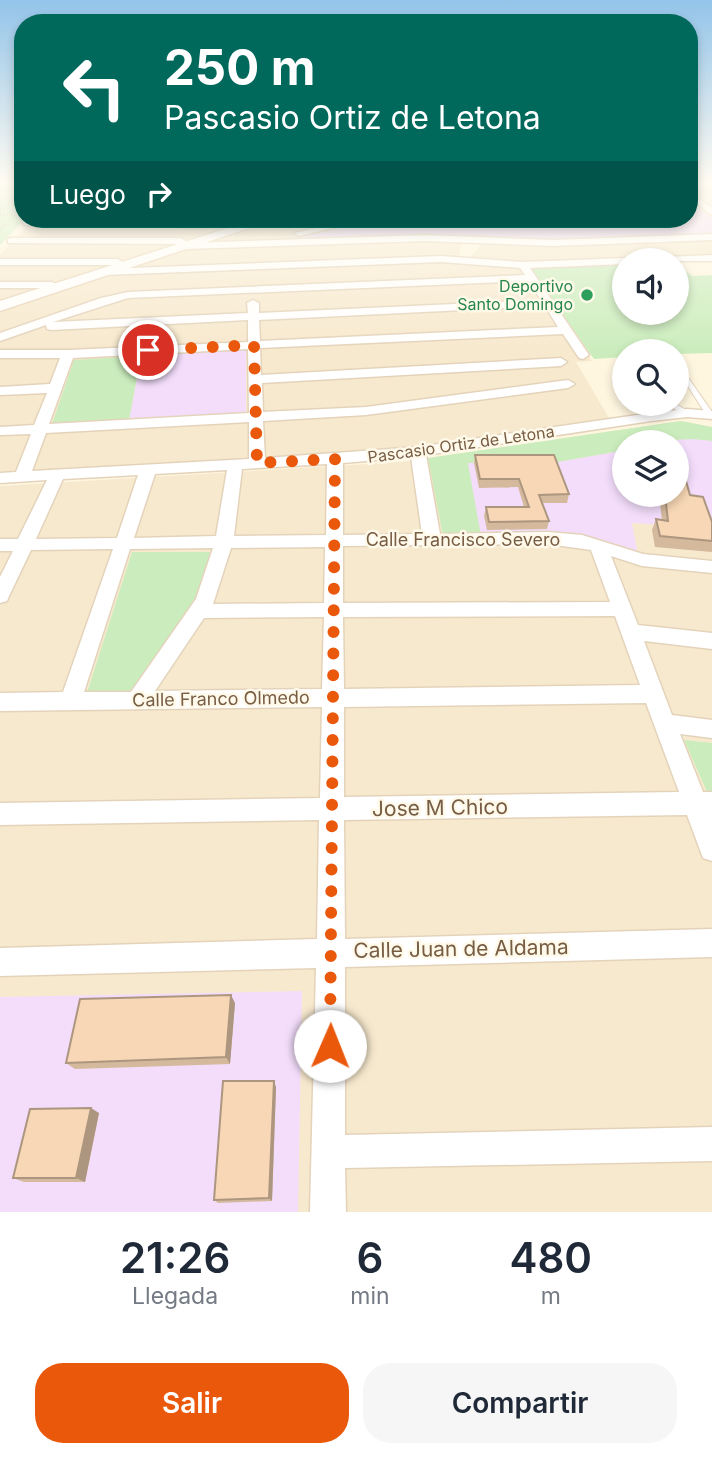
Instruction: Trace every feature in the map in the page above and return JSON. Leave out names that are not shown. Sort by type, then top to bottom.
[{"type":"street","points":[[13,238],[8,244],[272,242],[408,238]]},
{"type":"street","points":[[0,304],[104,272],[200,238]]},
{"type":"street","points":[[272,242],[288,238]]},
{"type":"street","points":[[439,238],[553,243],[697,238]]},
{"type":"street","points":[[460,260],[474,239]]},
{"type":"street","points":[[0,304],[118,262],[184,243]]},
{"type":"street","points":[[689,259],[712,258]]},
{"type":"street","points":[[104,272],[460,260],[523,265],[612,262]]},
{"type":"street","points":[[0,262],[118,262]]},
{"type":"street","points":[[523,265],[583,355]]},
{"type":"street","points":[[254,267],[257,463]]},
{"type":"street","points":[[0,337],[105,300],[128,295],[530,278]]},
{"type":"street","points":[[0,285],[52,285]]},
{"type":"street","points":[[29,327],[546,303]]},
{"type":"street","points":[[0,355],[565,330]]},
{"type":"street","points":[[22,477],[68,354]]},
{"type":"street","points":[[256,379],[561,362]]},
{"type":"street","points":[[0,431],[366,411],[568,384]]},
{"type":"street","points":[[0,391],[55,388]]},
{"type":"street","name":"Pascasio Ortiz de Letona","points":[[689,413],[711,414]]},
{"type":"street","name":"Pascasio Ortiz de Letona","points":[[0,478],[418,452],[666,416]]},
{"type":"street","points":[[418,452],[432,540]]},
{"type":"street","points":[[328,1212],[334,810],[335,459]]},
{"type":"street","points":[[137,700],[212,586],[226,541],[235,465]]},
{"type":"street","points":[[71,700],[148,470]]},
{"type":"street","points":[[0,596],[57,476]]},
{"type":"street","name":"Calle Francisco Severo","points":[[0,545],[570,539],[642,560],[712,567]]},
{"type":"street","points":[[598,545],[652,694],[703,803],[712,849]]},
{"type":"street","points":[[198,611],[621,609]]},
{"type":"street","points":[[630,632],[712,641]]},
{"type":"street","name":"Calle Franco Olmedo","points":[[0,702],[652,694]]},
{"type":"street","points":[[665,723],[712,729]]},
{"type":"street","name":"Jose M Chico","points":[[0,814],[703,803]]},
{"type":"street","name":"Calle Juan de Aldama","points":[[0,962],[712,943]]},
{"type":"street","points":[[328,1152],[712,1144]]},
{"type":"lane","points":[[689,383],[711,414]]},
{"type":"shaded area","points":[[16,238],[193,238],[0,300],[0,255]]},
{"type":"shaded area","points":[[220,238],[712,238],[712,258],[689,259],[689,248],[612,248],[612,261],[518,264],[470,258],[481,244],[462,243],[458,262],[526,269],[592,361],[576,362],[609,418],[389,450],[0,474],[0,308]]},
{"type":"shaded area","points":[[298,238],[395,238],[287,240]]},
{"type":"shaded area","points":[[434,238],[693,238],[546,242]]},
{"type":"shaded area","points":[[246,350],[246,414],[129,420],[141,356]]},
{"type":"shaded area","points":[[681,421],[712,427],[712,1212],[0,1212],[0,486],[401,462],[612,431],[612,507],[689,507],[689,430],[620,430]]},
{"type":"shaded area","points":[[689,437],[712,441],[712,528],[632,523],[638,555],[579,535],[481,536],[467,463],[552,463],[612,452],[612,507],[689,507]]},
{"type":"shaded area","points":[[302,991],[298,1212],[0,1212],[0,997]]},
{"type":"green space","name":"Deportivo Santo Domingo","points":[[612,266],[612,325],[689,325],[689,274],[692,276],[712,275],[712,353],[689,354],[689,339],[612,339],[612,358],[594,359],[531,269]]},
{"type":"green space","points":[[141,356],[129,420],[52,424],[74,360]]},
{"type":"green space","points":[[681,421],[712,427],[712,441],[689,439],[689,430],[619,430]]},
{"type":"green space","points":[[612,431],[612,452],[552,463],[468,463],[481,536],[443,536],[428,458]]},
{"type":"green space","points":[[132,552],[210,552],[200,596],[128,695],[86,696]]},
{"type":"green space","points":[[684,740],[712,743],[712,794],[708,794]]},
{"type":"building","points":[[475,455],[554,455],[569,494],[539,495],[549,521],[489,522],[486,507],[529,507],[519,479],[480,479]]},
{"type":"building","points":[[689,492],[690,495],[703,497],[712,522],[712,541],[660,536],[656,519],[668,521],[666,507],[689,507]]},
{"type":"building","points":[[231,995],[226,1057],[66,1063],[80,999]]},
{"type":"building","points":[[223,1081],[274,1081],[269,1198],[214,1200]]},
{"type":"building","points":[[91,1108],[76,1178],[13,1178],[30,1109]]},
{"type":"place","name":"Deportivo Santo Domingo","points":[[587,295]]},
{"type":"route","points":[[148,350],[254,345],[257,463],[335,459],[330,1046]]}]
